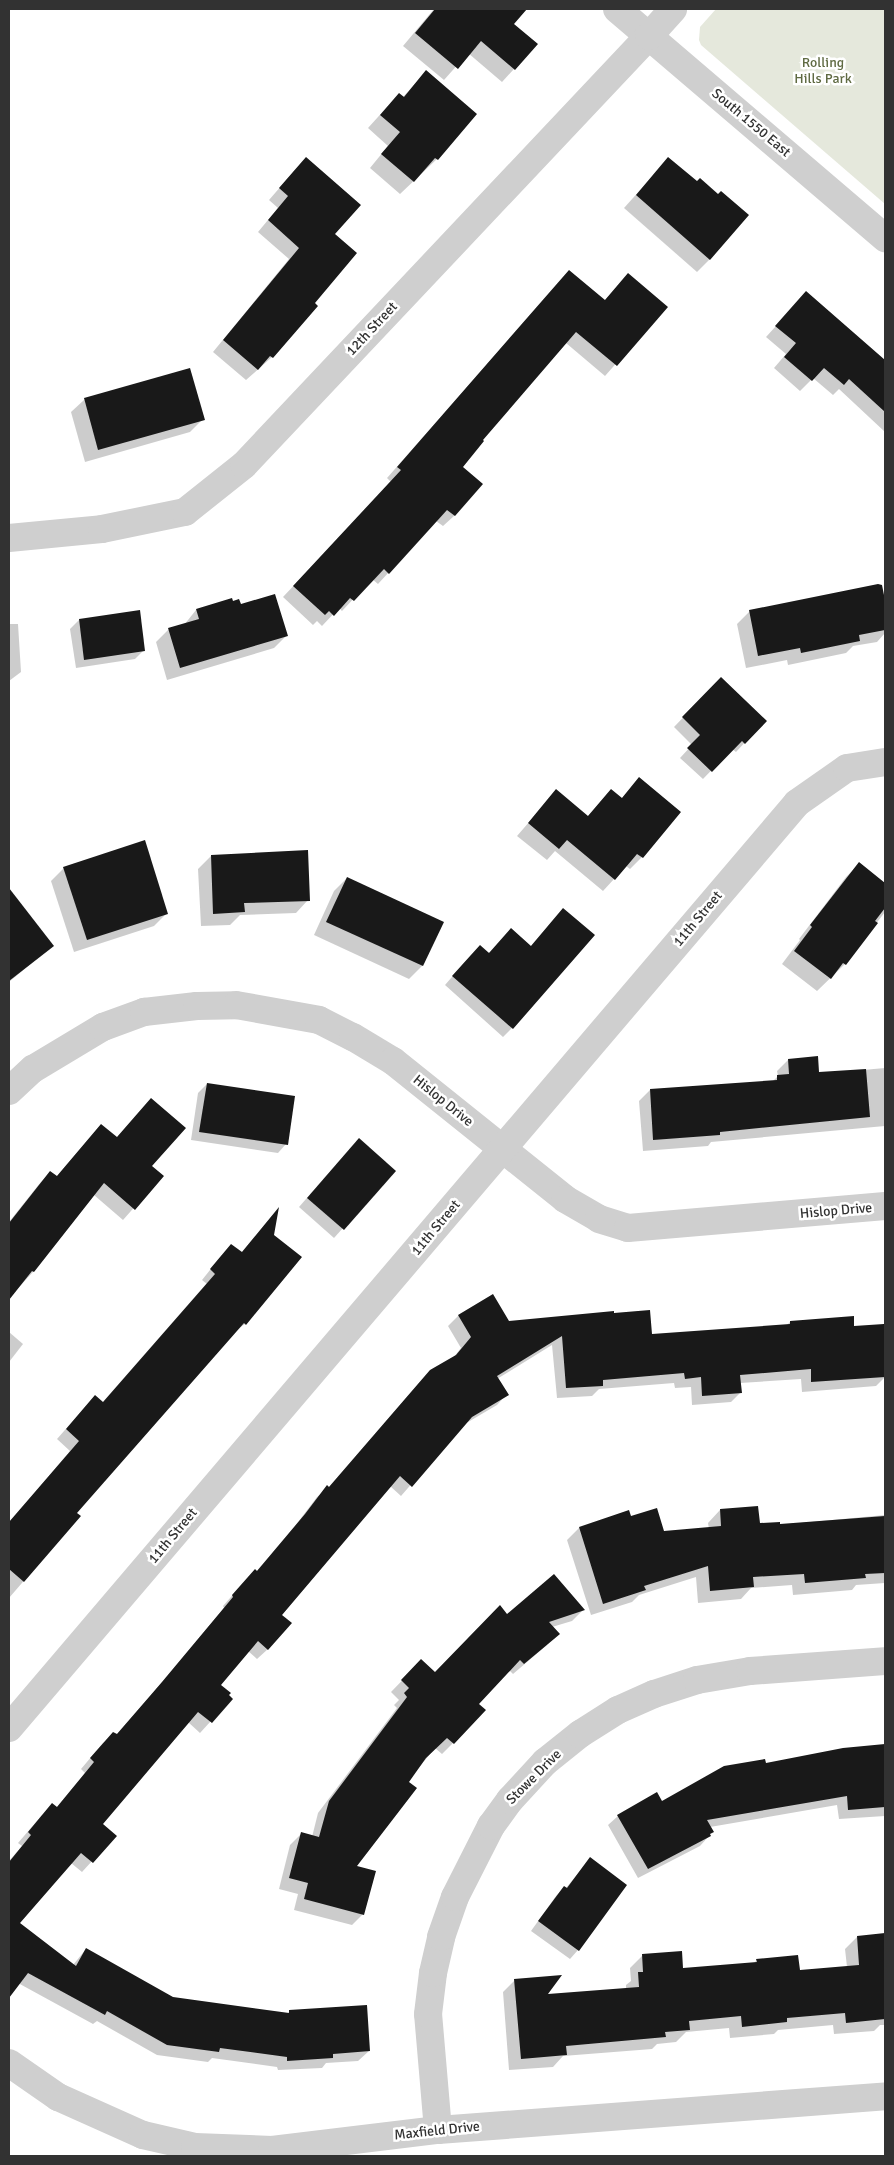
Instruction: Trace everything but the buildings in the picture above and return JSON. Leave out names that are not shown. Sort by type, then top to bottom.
[{"type":"street","name":"South 1550 East","points":[[616,9],[885,238]]},
{"type":"street","name":"12th Street","points":[[9,538],[102,529],[185,512],[244,464],[673,9]]},
{"type":"street","name":"11th Street","points":[[9,1728],[797,802],[847,768],[885,762]]},
{"type":"street","name":"Hislop Drive","points":[[9,1091],[33,1068],[103,1027],[144,1012],[196,1006],[236,1005],[319,1020],[353,1037],[393,1061],[565,1199],[599,1219],[628,1228],[885,1206]]},
{"type":"street","name":"Stowe Drive","points":[[438,2130],[428,2014],[432,1973],[441,1937],[455,1897],[491,1826],[510,1800],[545,1762],[580,1734],[618,1710],[654,1694],[697,1680],[750,1671],[885,1661]]},
{"type":"street","name":"Maxfield Drive","points":[[9,2063],[58,2097],[143,2135],[195,2147],[272,2150],[438,2130],[885,2096]]},
{"type":"green space","name":"Rolling Hills Park","points":[[716,9],[885,9],[885,204],[701,45],[699,40],[700,27]]}]
